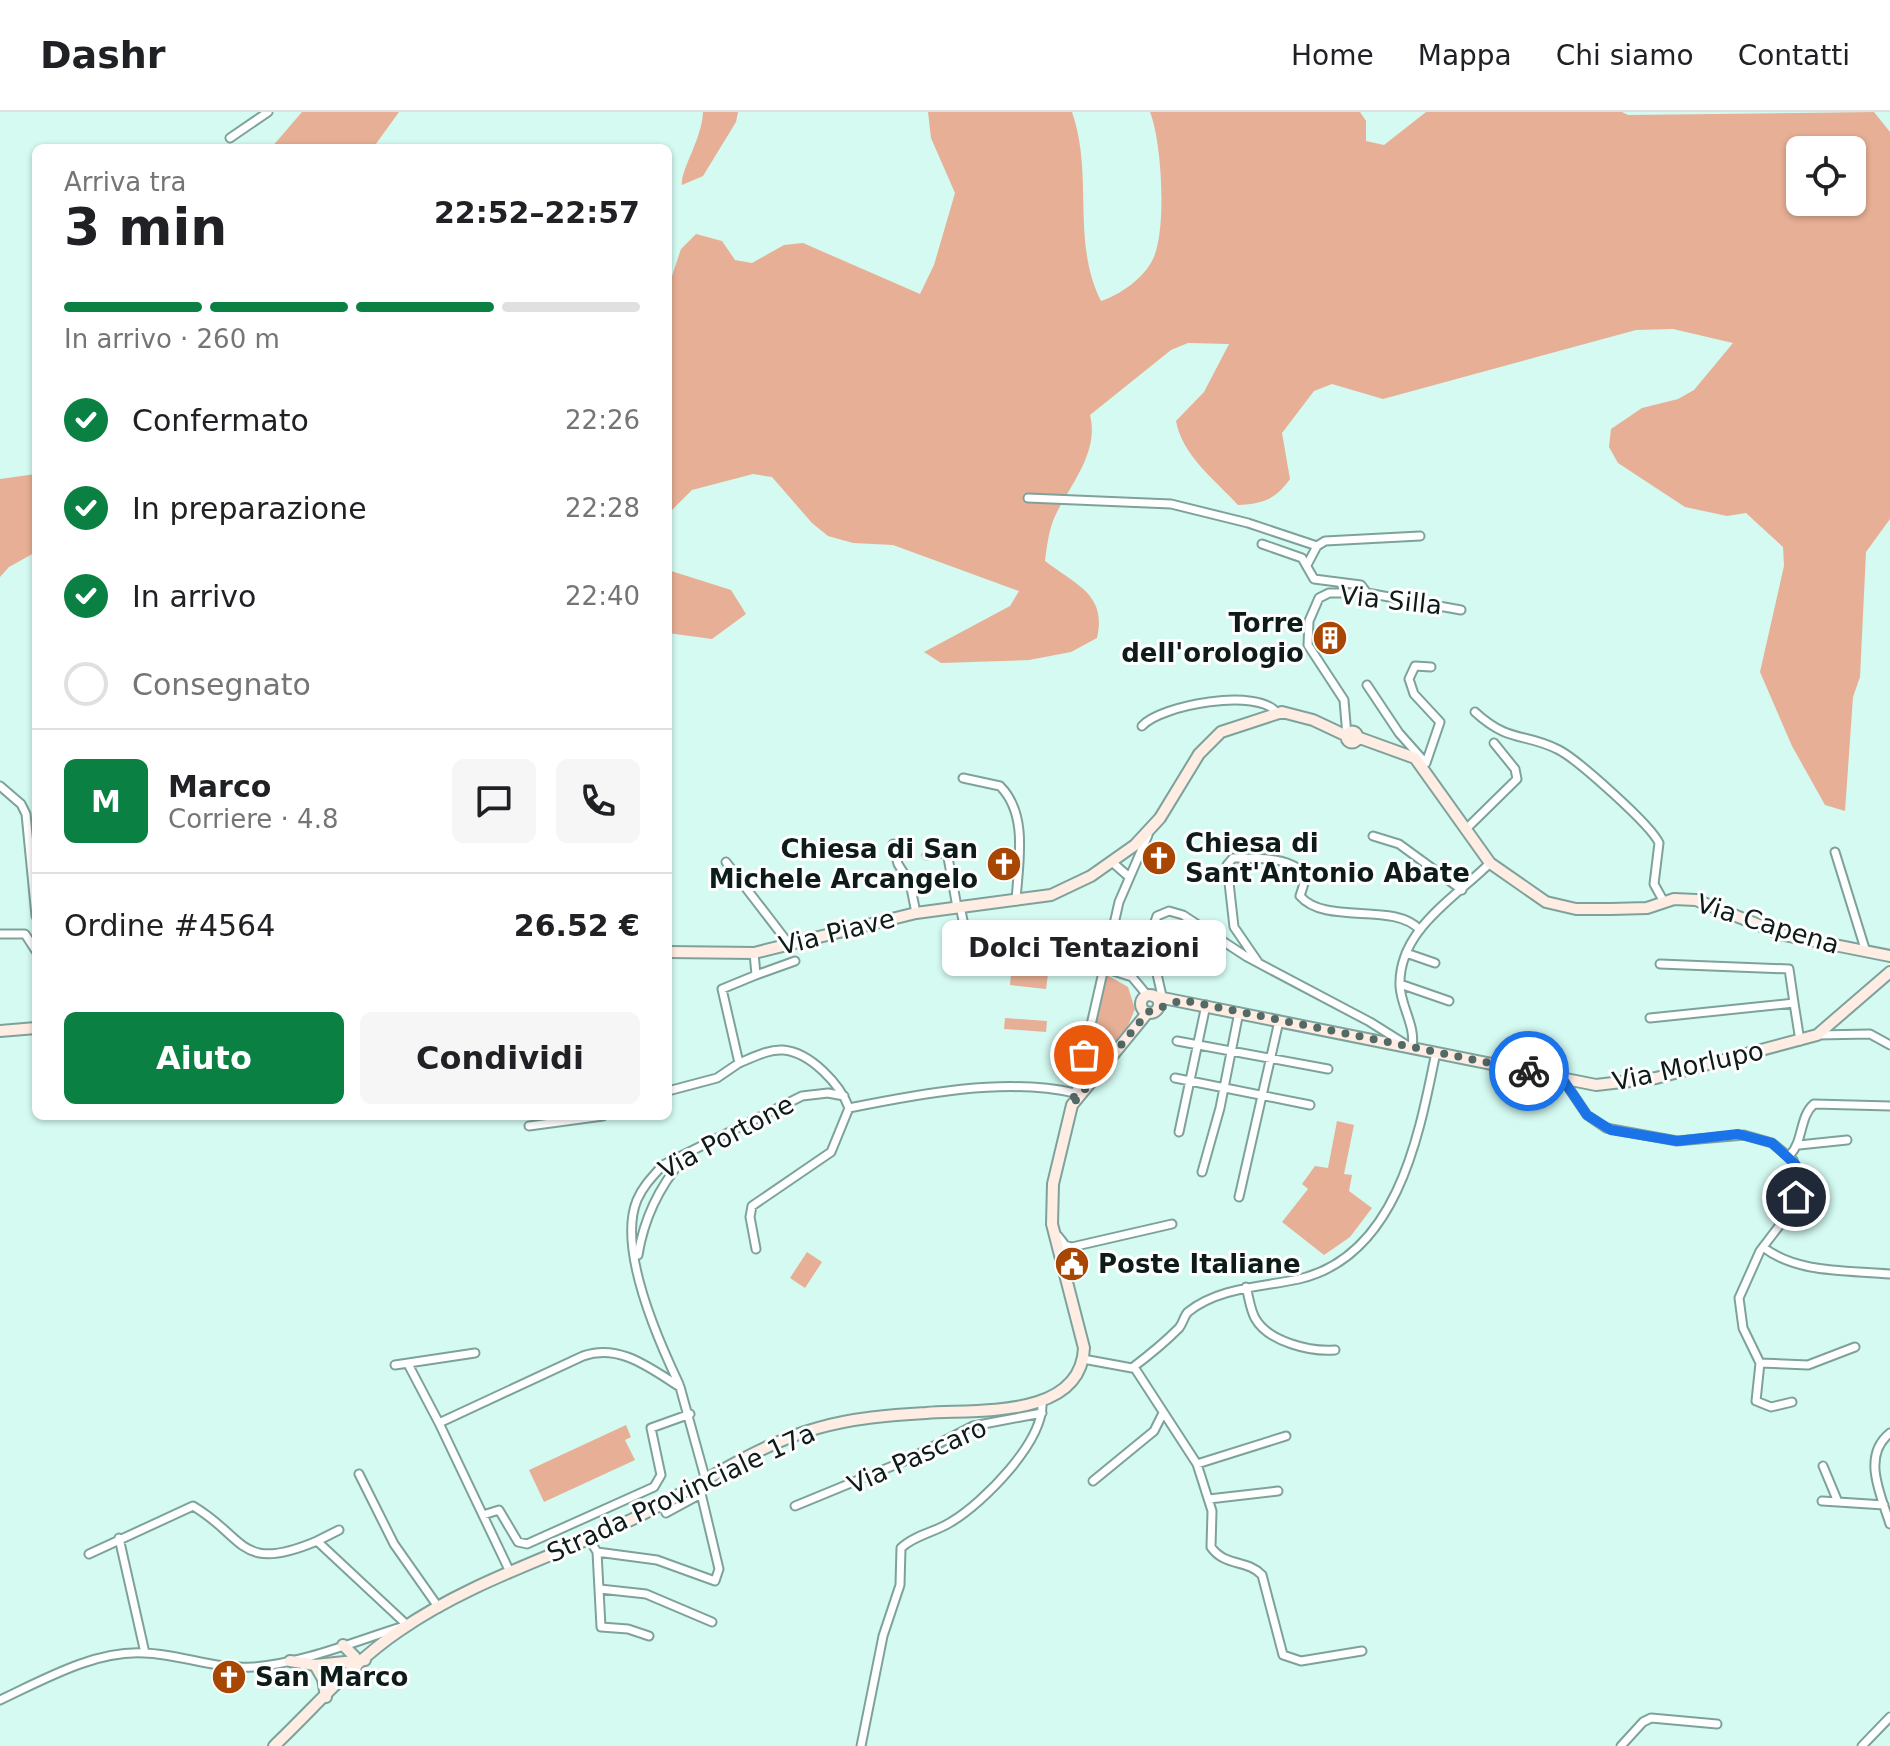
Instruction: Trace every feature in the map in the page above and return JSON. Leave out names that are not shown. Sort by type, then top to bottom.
[{"type":"main road","points":[[1277,713],[1307,718],[1349,736],[1408,753],[1424,765]]},
{"type":"main road","name":"Via Piave","points":[[672,952],[753,953],[916,913],[1016,901],[1065,890],[1112,862],[1150,830],[1199,754],[1221,732],[1277,713]]},
{"type":"main road","name":"Via Capena","points":[[1424,765],[1490,863],[1533,896],[1560,906],[1638,908],[1696,900],[1784,935],[1890,956]]},
{"type":"main road","name":"Via Morlupo","points":[[1154,996],[1596,1085],[1643,1081],[1817,1035],[1890,972]]},
{"type":"main road","points":[[1083,1359],[1082,1333],[1052,1224],[1051,1197],[1072,1105],[1152,1011],[1158,1002],[1154,996]]},
{"type":"main road","points":[[1152,1011],[1182,1000]]},
{"type":"main road","points":[[0,1031],[32,1028]]},
{"type":"main road","name":"Strada Provinciale 17a","points":[[274,1746],[359,1663],[407,1625],[510,1572],[700,1489],[791,1437],[831,1424],[880,1416],[1042,1407],[1070,1382],[1083,1359]]},
{"type":"main road","points":[[343,1645],[359,1663]]},
{"type":"main road","points":[[290,1661],[315,1665],[359,1663]]},
{"type":"main road","points":[[315,1665],[323,1679],[326,1697]]},
{"type":"street","points":[[230,138],[268,112]]},
{"type":"street","points":[[1028,498],[1171,504],[1248,523],[1317,546]]},
{"type":"street","points":[[1307,565],[1317,546],[1330,540],[1420,536]]},
{"type":"street","points":[[1262,544],[1295,555],[1307,565],[1314,579],[1361,585],[1367,593]]},
{"type":"street","name":"Via Silla","points":[[1349,736],[1346,709],[1339,690],[1308,645],[1309,621],[1321,596],[1329,593],[1367,593],[1461,610]]},
{"type":"street","points":[[1424,765],[1440,722],[1414,694],[1409,679],[1415,666],[1431,667]]},
{"type":"street","points":[[1367,685],[1424,765]]},
{"type":"street","points":[[1142,726],[1156,715],[1231,699],[1267,702],[1277,713]]},
{"type":"street","points":[[1475,712],[1500,733],[1563,752],[1649,828],[1660,846],[1654,884],[1664,902]]},
{"type":"street","points":[[1465,830],[1517,779],[1515,769],[1494,743]]},
{"type":"street","points":[[963,778],[1000,786],[1015,812],[1020,834],[1016,901]]},
{"type":"street","points":[[0,786],[21,804],[26,814],[32,875]]},
{"type":"street","points":[[1072,1105],[1128,876],[1150,830]]},
{"type":"street","points":[[1373,836],[1399,844],[1462,890]]},
{"type":"street","points":[[893,844],[898,864],[909,880],[916,913]]},
{"type":"street","points":[[927,855],[947,848],[966,935],[971,942],[1104,966],[1132,977],[1154,996]]},
{"type":"street","points":[[1835,852],[1866,952]]},
{"type":"street","points":[[1259,963],[1234,927],[1227,865],[1233,858],[1279,861],[1302,871],[1306,877],[1300,896],[1305,901],[1342,912],[1404,920],[1420,930]]},
{"type":"street","points":[[726,862],[789,944]]},
{"type":"street","points":[[1112,862],[1120,865],[1128,876]]},
{"type":"street","points":[[1154,996],[1149,936],[1154,919],[1165,912],[1183,915],[1259,963],[1410,1046],[1413,1033],[1400,984],[1406,953],[1420,930],[1490,863]]},
{"type":"street","points":[[0,934],[25,934],[32,945]]},
{"type":"street","points":[[1112,935],[1132,977]]},
{"type":"street","points":[[1108,953],[1121,952]]},
{"type":"street","points":[[753,953],[756,975]]},
{"type":"street","points":[[1406,953],[1435,963]]},
{"type":"street","points":[[739,1063],[722,989],[795,961]]},
{"type":"street","points":[[1660,964],[1789,969],[1800,1041]]},
{"type":"street","points":[[1400,984],[1449,1001]]},
{"type":"street","points":[[1650,1018],[1794,1003]]},
{"type":"street","points":[[1179,1132],[1206,1005]]},
{"type":"street","points":[[1202,1172],[1224,1088],[1239,1012]]},
{"type":"street","points":[[1239,1197],[1279,1021]]},
{"type":"street","points":[[1817,1035],[1870,1034],[1890,1045]]},
{"type":"street","points":[[1177,1041],[1328,1069]]},
{"type":"street","points":[[672,1090],[721,1076],[739,1063],[772,1051],[790,1052],[814,1065],[844,1096],[849,1108],[833,1150],[752,1206],[756,1249]]},
{"type":"street","points":[[1083,1359],[1123,1369],[1134,1367],[1179,1327],[1188,1313],[1246,1287],[1312,1275],[1348,1258],[1366,1243],[1402,1174],[1425,1102],[1436,1052]]},
{"type":"street","points":[[1175,1078],[1310,1105]]},
{"type":"street","points":[[1564,1081],[1587,1115],[1606,1128],[1677,1141],[1744,1135],[1766,1141],[1790,1155],[1798,1170],[1796,1197],[1785,1222],[1763,1247],[1742,1287],[1739,1306],[1746,1336],[1760,1363],[1755,1393],[1757,1403],[1773,1407],[1792,1402]]},
{"type":"street","points":[[849,1108],[930,1092],[988,1089],[1075,1093]]},
{"type":"street","name":"Via Portone","points":[[597,1552],[657,1560],[715,1581],[719,1569],[700,1489],[690,1414],[649,1311],[637,1260],[633,1241],[636,1202],[649,1179],[663,1165],[802,1096],[828,1093],[844,1096]]},
{"type":"street","points":[[1790,1155],[1799,1145],[1806,1115],[1814,1104],[1890,1106]]},
{"type":"street","points":[[529,1126],[573,1120]]},
{"type":"street","points":[[1799,1145],[1847,1140]]},
{"type":"street","points":[[637,1260],[642,1229],[661,1187],[687,1154]]},
{"type":"street","points":[[1052,1224],[1062,1242],[1070,1247],[1172,1224]]},
{"type":"street","points":[[1763,1247],[1780,1258],[1818,1267],[1890,1274]]},
{"type":"street","points":[[1246,1287],[1254,1315],[1264,1328],[1307,1349],[1335,1350]]},
{"type":"street","points":[[1760,1363],[1805,1366],[1855,1347]]},
{"type":"street","points":[[439,1423],[600,1351],[629,1357],[680,1387]]},
{"type":"street","points":[[395,1365],[475,1353]]},
{"type":"street","points":[[408,1364],[510,1572]]},
{"type":"street","points":[[1134,1367],[1197,1464],[1209,1499],[1211,1547],[1224,1560],[1251,1567],[1262,1575],[1286,1658],[1301,1661],[1362,1651]]},
{"type":"street","points":[[861,1746],[883,1636],[900,1585],[901,1548],[950,1523],[984,1495],[1035,1434],[1042,1407]]},
{"type":"street","name":"Via Pascaro","points":[[795,1506],[907,1460],[978,1424],[1042,1407]]},
{"type":"street","points":[[1093,1481],[1154,1431],[1163,1413]]},
{"type":"street","points":[[483,1515],[500,1511],[518,1542],[527,1544],[654,1487],[661,1475],[651,1428],[690,1414]]},
{"type":"street","points":[[1890,1433],[1880,1443],[1874,1461],[1890,1524]]},
{"type":"street","points":[[1197,1464],[1286,1436]]},
{"type":"street","points":[[1823,1466],[1838,1502]]},
{"type":"street","points":[[359,1474],[394,1544],[439,1608]]},
{"type":"street","points":[[666,1513],[700,1489]]},
{"type":"street","points":[[1209,1499],[1278,1491]]},
{"type":"street","points":[[1822,1501],[1884,1505]]},
{"type":"street","points":[[89,1554],[193,1506],[247,1550],[288,1551],[339,1530]]},
{"type":"street","points":[[588,1537],[597,1552],[601,1627],[628,1629],[649,1636]]},
{"type":"street","points":[[119,1538],[145,1653]]},
{"type":"street","points":[[0,1700],[92,1661],[145,1653],[241,1667],[290,1661],[407,1625],[317,1541]]},
{"type":"street","points":[[600,1589],[646,1594],[712,1622]]},
{"type":"street","points":[[1862,1746],[1890,1717]]},
{"type":"street","points":[[1621,1746],[1643,1722],[1651,1718],[1717,1724]]},
{"type":"shaded area","points":[[302,112],[399,112],[376,144],[274,144]]},
{"type":"shaded area","points":[[703,112],[738,112],[736,122],[703,176],[682,185],[684,171],[699,133]]},
{"type":"shaded area","points":[[928,112],[1072,112],[1082,160],[1087,255],[1101,301],[1116,295],[1138,279],[1149,266],[1157,246],[1161,186],[1158,144],[1150,112],[1360,112],[1366,121],[1366,141],[1384,145],[1426,112],[1622,112],[1628,115],[1874,112],[1890,132],[1890,519],[1866,552],[1860,677],[1853,697],[1845,811],[1825,805],[1792,746],[1760,672],[1784,566],[1783,547],[1746,513],[1727,516],[1685,507],[1618,463],[1609,447],[1611,429],[1642,408],[1678,399],[1694,390],[1733,343],[1673,329],[1636,330],[1383,399],[1332,384],[1314,391],[1282,433],[1290,479],[1285,486],[1268,499],[1238,505],[1192,456],[1176,421],[1204,392],[1229,344],[1188,343],[1171,350],[1090,415],[1092,428],[1088,453],[1050,530],[1045,561],[1078,584],[1093,601],[1099,623],[1097,638],[1071,652],[1029,660],[941,663],[924,652],[1010,606],[1019,591],[893,545],[853,543],[828,536],[812,523],[772,477],[753,474],[692,490],[672,510],[672,276],[681,249],[696,234],[722,241],[735,260],[752,263],[784,245],[803,243],[920,294],[934,265],[955,193],[931,138]]},
{"type":"shaded area","points":[[32,475],[32,554],[9,567],[0,577],[0,479]]},
{"type":"shaded area","points":[[672,571],[731,590],[746,614],[712,639],[672,634]]},
{"type":"shaded area","points":[[1012,963],[1049,967],[1046,989],[1010,985]]},
{"type":"shaded area","points":[[1107,975],[1128,987],[1135,1009],[1127,1028],[1088,1076],[1083,1073]]},
{"type":"shaded area","points":[[1005,1018],[1047,1021],[1046,1032],[1004,1029]]},
{"type":"shaded area","points":[[1337,1121],[1354,1125],[1344,1174],[1352,1175],[1349,1191],[1372,1208],[1350,1237],[1324,1255],[1282,1222],[1308,1189],[1302,1184],[1315,1166],[1328,1168]]},
{"type":"shaded area","points":[[807,1252],[822,1262],[805,1288],[790,1278]]},
{"type":"shaded area","points":[[626,1425],[631,1437],[625,1440],[635,1460],[544,1502],[529,1470]]},
{"type":"way so far","points":[[1084,1055],[1072,1105],[1148,1012],[1182,1000],[1529,1071]]},
{"type":"place","name":"Torre dell'orologio","points":[[1330,638]]},
{"type":"place","name":"Chiesa di Sant'Antonio Abate","points":[[1159,858]]},
{"type":"place","name":"Chiesa di San Michele Arcangelo","points":[[1004,864]]},
{"type":"place","name":"Dolci Tentazioni","points":[[1084,1055]]},
{"type":"place","name":"Poste Italiane","points":[[1072,1264]]},
{"type":"place","name":"San Marco","points":[[229,1677]]},
{"type":"route","points":[[1529,1071],[1564,1081],[1587,1115],[1611,1130],[1677,1141],[1738,1134],[1772,1143],[1790,1155],[1796,1165],[1799,1182],[1796,1197]]}]
